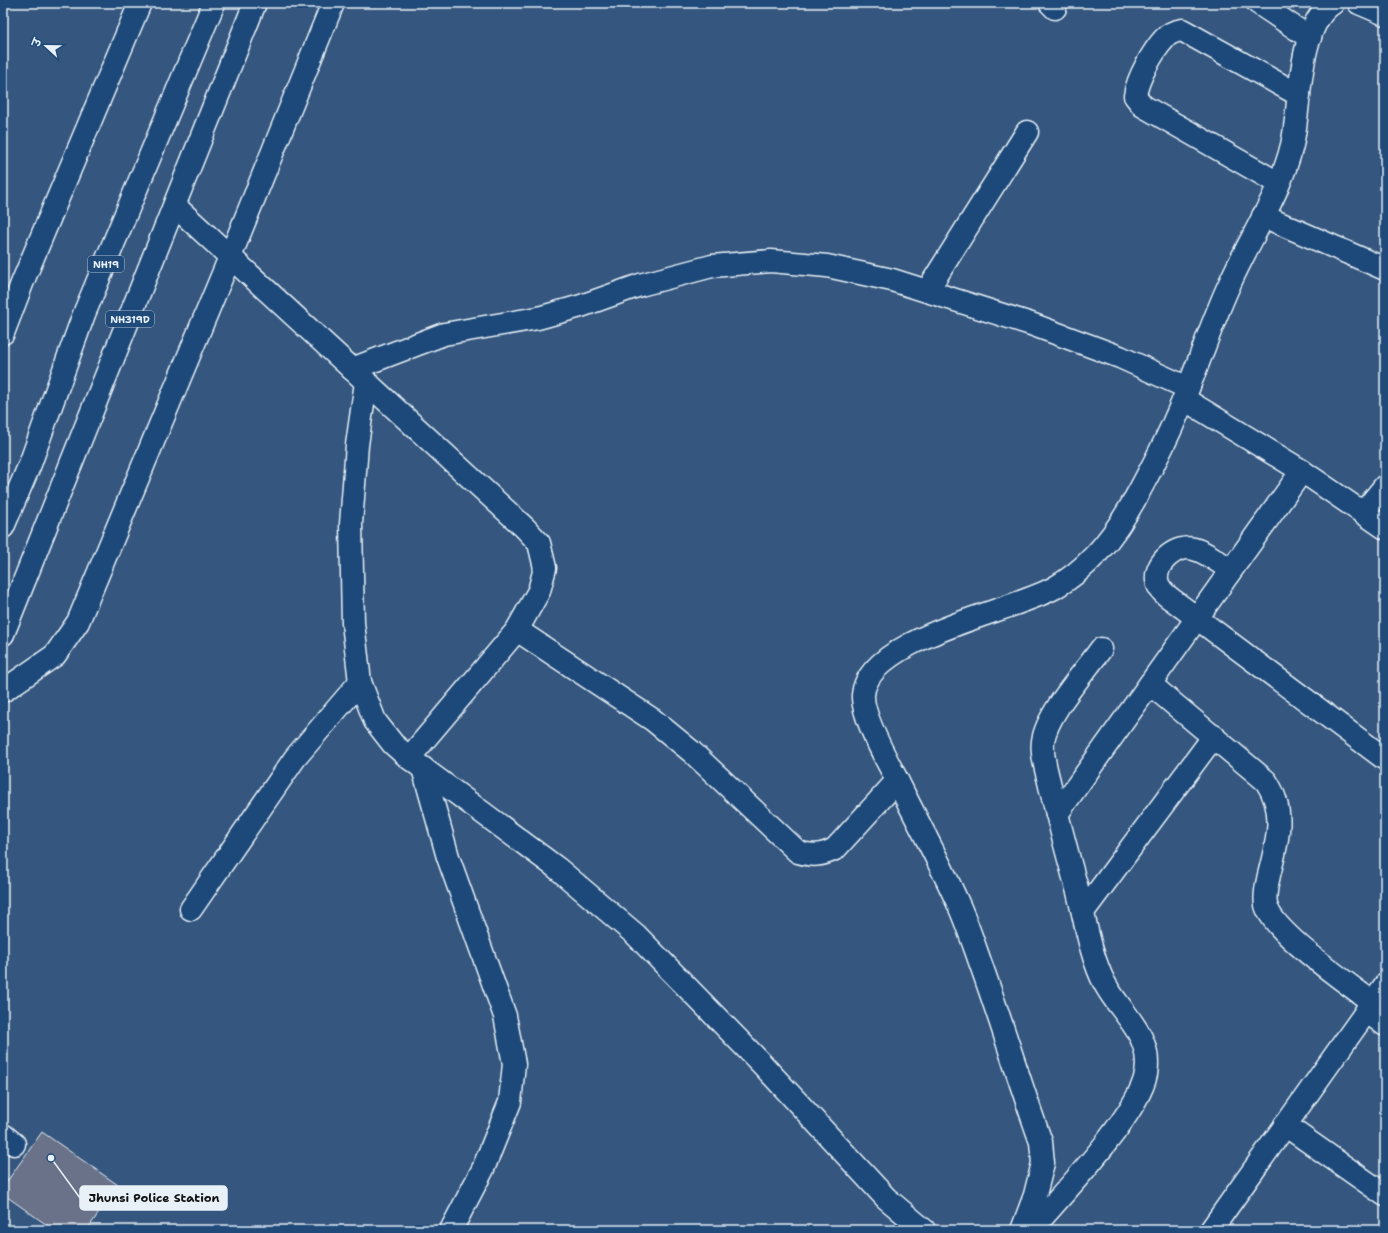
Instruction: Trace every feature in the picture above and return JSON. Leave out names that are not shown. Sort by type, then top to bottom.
[{"type":"main road","points":[[3,333],[23,281],[140,3]]},
{"type":"main road","name":"NH19","points":[[3,527],[30,464],[84,314],[214,3]]},
{"type":"main road","name":"NH319D","points":[[3,634],[255,3]]},
{"type":"main road","points":[[3,691],[55,655],[78,622],[230,257],[333,3]]},
{"type":"main road","points":[[1258,3],[1310,38]]},
{"type":"main road","points":[[1022,1230],[1036,1195],[1043,1163],[1041,1142],[998,1012],[961,909],[876,738],[863,696],[867,681],[876,666],[899,650],[934,633],[1015,604],[1054,588],[1082,568],[1104,547],[1134,500],[1176,419],[1230,282],[1278,183],[1292,148],[1306,49],[1314,26],[1327,7],[1333,3]]},
{"type":"main road","points":[[1359,3],[1385,14]]},
{"type":"main road","points":[[1278,183],[1142,106],[1135,96],[1136,87],[1141,75],[1166,37],[1175,31],[1182,30],[1299,95]]},
{"type":"main road","points":[[927,291],[1027,132]]},
{"type":"main road","points":[[175,206],[525,528],[539,543],[545,568],[539,591],[517,630],[416,763]]},
{"type":"main road","points":[[1263,216],[1385,269]]},
{"type":"main road","points":[[359,376],[444,334],[538,318],[581,306],[640,284],[712,266],[771,261],[827,266],[892,280],[1031,324],[1120,357],[1186,393],[1385,528]]},
{"type":"main road","points":[[359,376],[357,445],[351,524],[353,623],[360,682],[375,720],[393,744],[416,763],[557,868],[636,935],[761,1063],[886,1198],[924,1230]]},
{"type":"main road","points":[[1057,814],[1302,471]]},
{"type":"main road","points":[[1363,513],[1385,486]]},
{"type":"main road","points":[[1231,570],[1193,549],[1180,548],[1171,553],[1158,569],[1157,580],[1161,591],[1196,619],[1385,759]]},
{"type":"main road","points":[[517,630],[653,720],[692,752],[798,852],[811,856],[824,854],[834,849],[897,781]]},
{"type":"main road","points":[[1031,1230],[1107,1141],[1140,1091],[1146,1075],[1147,1055],[1142,1041],[1131,1018],[1112,997],[1104,982],[1083,912],[1045,763],[1043,742],[1046,729],[1054,714],[1101,649]]},
{"type":"main road","points":[[191,909],[295,758],[360,682]]},
{"type":"main road","points":[[1150,684],[1266,781],[1277,804],[1279,831],[1265,893],[1266,905],[1272,917],[1287,936],[1370,1007],[1385,1025]]},
{"type":"main road","points":[[1083,912],[1214,736]]},
{"type":"main road","points":[[416,763],[505,1016],[514,1064],[510,1102],[483,1169],[451,1230]]},
{"type":"main road","points":[[1211,1230],[1385,985]]},
{"type":"main road","points":[[1285,1125],[1385,1195]]},
{"type":"building","points":[[42,1132],[118,1185],[87,1230],[54,1230],[3,1194],[3,1187]]},
{"type":"place","name":"Jhunsi Police Station","points":[[51,1158]]}]
